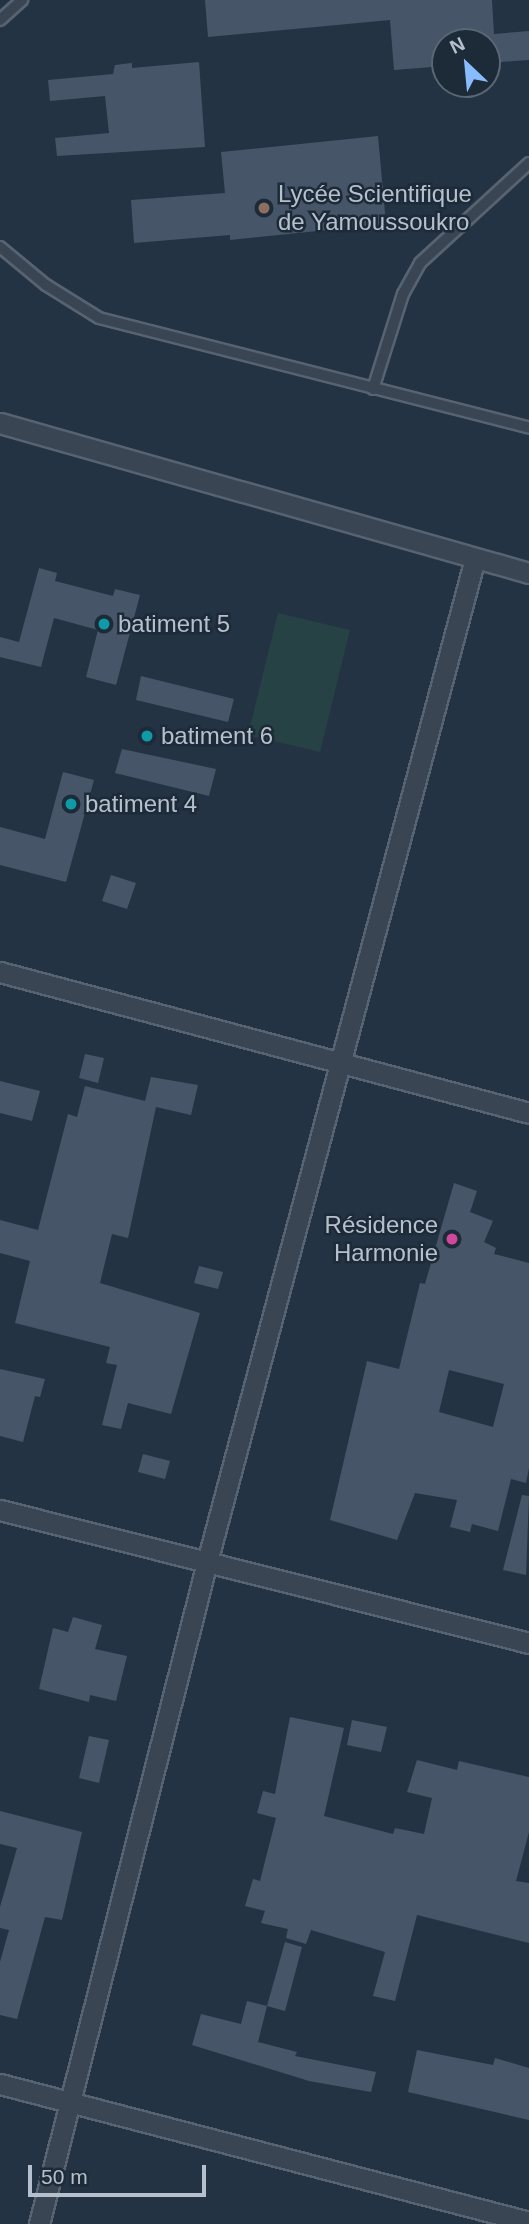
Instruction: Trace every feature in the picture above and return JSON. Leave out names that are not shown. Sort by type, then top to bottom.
[{"type":"street","points":[[0,423],[529,573]]},
{"type":"street","points":[[39,2224],[207,1562],[344,1062],[475,558]]},
{"type":"street","points":[[0,972],[529,1113]]},
{"type":"street","points":[[0,1510],[529,1643]]},
{"type":"street","points":[[0,2084],[529,2222]]},
{"type":"lane","points":[[0,20],[22,0]]},
{"type":"lane","points":[[373,389],[403,294],[420,263],[529,163]]},
{"type":"lane","points":[[0,247],[46,285],[99,318],[529,428]]},
{"type":"green space","points":[[278,613],[350,630],[320,752],[248,735]]},
{"type":"building","points":[[205,0],[492,0],[494,28],[431,28],[431,67],[394,70],[390,20],[208,37]]},
{"type":"building","points":[[529,31],[529,60],[501,62],[501,33]]},
{"type":"building","points":[[199,62],[205,147],[57,156],[55,138],[109,133],[105,96],[50,101],[48,80],[113,74],[115,65],[132,63],[132,68]]},
{"type":"building","points":[[378,136],[386,224],[230,240],[230,235],[134,243],[131,200],[225,193],[221,152]]},
{"type":"building","name":"batiment 5","points":[[39,568],[57,573],[55,581],[113,596],[115,589],[140,595],[116,685],[86,677],[98,630],[54,618],[41,667],[0,657],[0,637],[19,642]]},
{"type":"building","points":[[141,676],[234,699],[228,722],[136,700]]},
{"type":"building","points":[[122,749],[216,769],[209,796],[115,773]]},
{"type":"building","name":"batiment 4","points":[[63,772],[94,780],[66,882],[0,865],[0,827],[45,839]]},
{"type":"building","points":[[111,875],[136,883],[127,909],[102,901]]},
{"type":"building","points":[[85,1054],[104,1058],[98,1083],[79,1078]]},
{"type":"building","points":[[151,1077],[198,1085],[191,1115],[156,1107],[128,1238],[112,1234],[100,1283],[200,1313],[171,1414],[128,1403],[121,1429],[102,1425],[117,1365],[106,1363],[110,1347],[15,1323],[30,1261],[0,1253],[0,1220],[38,1230],[68,1114],[77,1117],[85,1086],[145,1101]]},
{"type":"building","points":[[0,1081],[40,1091],[32,1121],[0,1113]]},
{"type":"building","points":[[454,1183],[477,1191],[470,1212],[493,1221],[484,1242],[496,1248],[494,1254],[529,1263],[529,1468],[526,1483],[511,1479],[498,1531],[472,1524],[470,1532],[450,1527],[457,1500],[415,1493],[397,1540],[330,1520],[367,1361],[399,1369],[420,1283],[425,1284]],"holes":[[[449,1370],[504,1384],[493,1427],[439,1412]]]},
{"type":"building","points":[[199,1266],[223,1272],[218,1289],[194,1283]]},
{"type":"building","points":[[0,1369],[45,1379],[40,1397],[35,1396],[23,1442],[0,1436]]},
{"type":"building","points":[[143,1454],[170,1461],[165,1479],[138,1472]]},
{"type":"building","points":[[522,1495],[529,1496],[526,1575],[503,1570]]},
{"type":"building","points":[[73,1617],[102,1625],[95,1649],[127,1656],[116,1701],[90,1695],[89,1702],[39,1689],[53,1628],[68,1632]]},
{"type":"building","points":[[290,1717],[344,1728],[324,1816],[393,1834],[395,1828],[424,1834],[432,1798],[407,1792],[417,1760],[457,1770],[459,1761],[529,1777],[529,1832],[516,1881],[529,1883],[529,1943],[417,1915],[395,2001],[373,1996],[385,1952],[311,1930],[306,1944],[286,1938],[288,1929],[261,1923],[265,1911],[245,1906],[253,1879],[260,1881],[276,1818],[257,1813],[263,1791],[275,1794]]},
{"type":"building","points":[[352,1720],[387,1727],[381,1752],[347,1745]]},
{"type":"building","points":[[89,1736],[109,1740],[99,1783],[79,1778]]},
{"type":"building","points":[[0,1811],[82,1832],[62,1920],[45,1917],[17,2019],[0,2015],[0,1962],[9,1930],[0,1928],[0,1907],[17,1848],[0,1844]]},
{"type":"building","points":[[285,1942],[302,1947],[285,2011],[267,2006]]},
{"type":"building","points":[[247,2001],[267,2006],[258,2042],[297,2052],[295,2056],[376,2072],[371,2092],[309,2081],[192,2045],[201,2014],[241,2024]]},
{"type":"building","points":[[417,2050],[493,2065],[495,2058],[529,2068],[529,2120],[408,2092]]},
{"type":"place","name":"Lycée Scientifique de Yamoussoukro","points":[[264,208]]},
{"type":"place","name":"batiment 5","points":[[104,624]]},
{"type":"place","name":"batiment 6","points":[[147,736]]},
{"type":"place","name":"batiment 4","points":[[71,804]]},
{"type":"place","name":"Résidence Harmonie","points":[[452,1239]]}]
